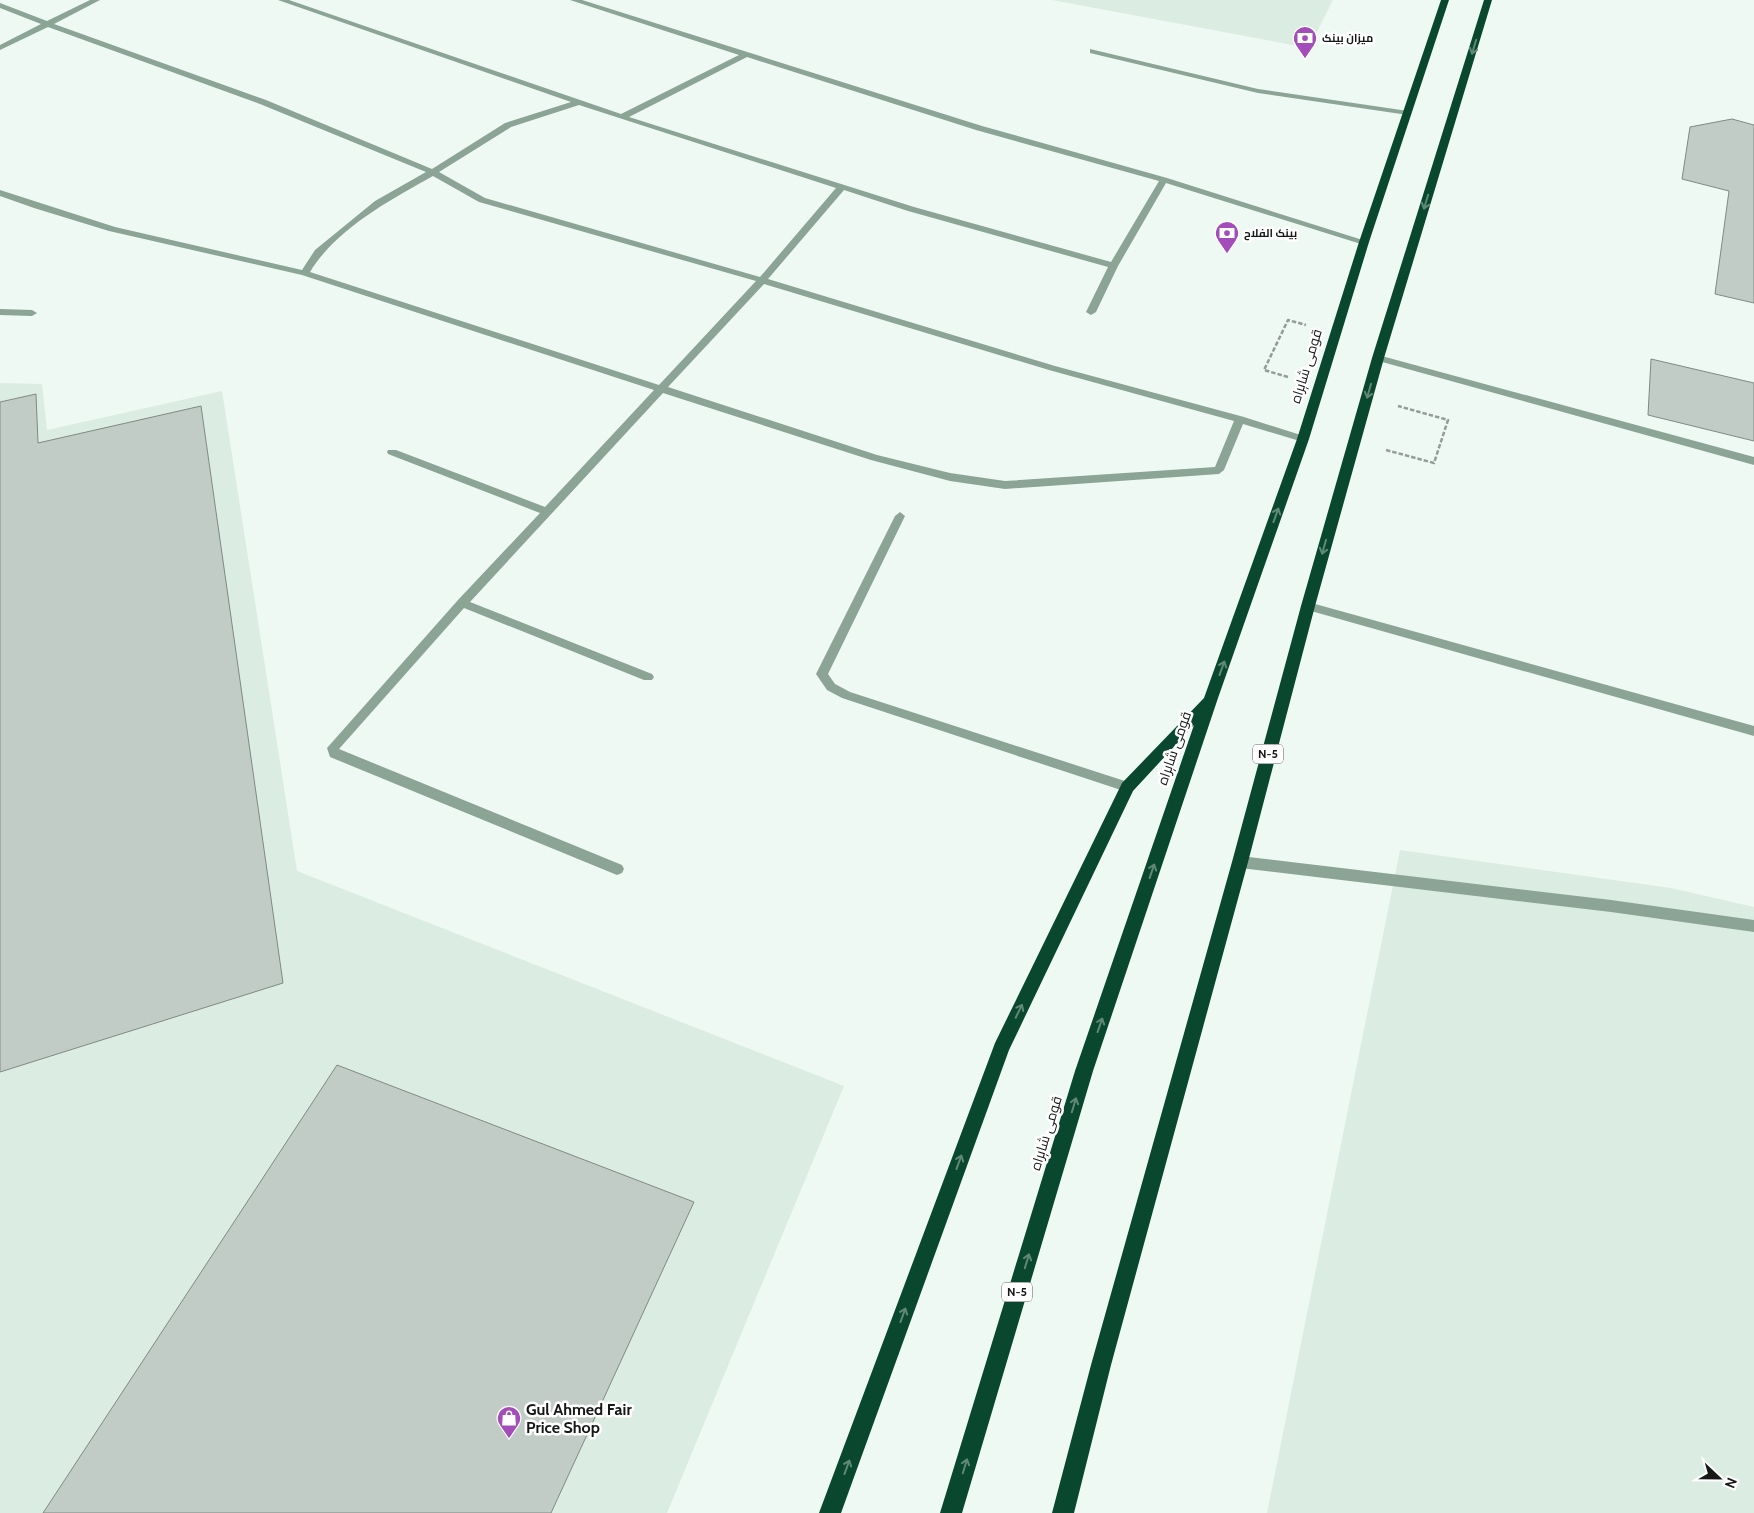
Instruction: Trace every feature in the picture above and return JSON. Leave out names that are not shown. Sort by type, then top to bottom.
[{"type":"highway","name":"قومی شاہراہ","points":[[950,1513],[1084,1071],[1211,698],[1303,438],[1364,242],[1445,0]]},
{"type":"highway","name":"N-5","points":[[1063,1513],[1101,1365],[1354,441],[1488,0]]},
{"type":"highway","points":[[830,1513],[1001,1049],[1126,787],[1211,698]]},
{"type":"street","points":[[0,48],[96,0]]},
{"type":"street","points":[[282,0],[622,117],[911,209],[1113,266]]},
{"type":"street","points":[[574,0],[979,128],[1164,180],[1364,242]]},
{"type":"street","points":[[0,5],[47,24],[263,102],[433,172],[482,200],[762,280],[1052,368],[1303,438]]},
{"type":"street","points":[[1092,51],[1258,91],[1408,112]]},
{"type":"street","points":[[622,117],[746,54]]},
{"type":"street","points":[[305,273],[318,252],[378,203],[433,172],[508,125],[580,102]]},
{"type":"street","points":[[1091,312],[1113,266],[1164,180]]},
{"type":"street","points":[[617,869],[334,753],[333,748],[546,511],[762,280],[842,187]]},
{"type":"street","points":[[0,193],[32,206],[125,231],[305,273],[875,458],[950,477],[1005,485],[1219,470],[1240,419]]},
{"type":"street","points":[[0,312],[32,313]]},
{"type":"street","points":[[1378,358],[1754,461]]},
{"type":"street","points":[[392,452],[546,511]]},
{"type":"street","points":[[900,516],[822,674],[831,686],[846,695],[1126,787]]},
{"type":"street","points":[[462,603],[648,677]]},
{"type":"street","points":[[1308,606],[1754,731]]},
{"type":"street","points":[[1240,862],[1611,906],[1754,926]]},
{"type":"path","points":[[1264,370],[1288,320]]},
{"type":"path","points":[[1354,441],[1434,463],[1448,420]]},
{"type":"shaded area","points":[[1052,0],[1333,0],[1309,48]]},
{"type":"shaded area","points":[[0,383],[42,384],[47,430],[222,391],[297,871],[844,1086],[667,1513],[0,1513]]},
{"type":"shaded area","points":[[1400,850],[1671,888],[1754,907],[1754,1513],[1267,1513]]},
{"type":"building","points":[[1732,119],[1754,125],[1754,303],[1715,294],[1729,191],[1682,179],[1690,127]]},
{"type":"building","points":[[1651,359],[1754,383],[1754,441],[1648,415]]},
{"type":"building","points":[[36,394],[38,443],[201,406],[283,983],[0,1072],[0,402]]},
{"type":"building","points":[[337,1065],[694,1202],[551,1513],[43,1513]]},
{"type":"place","name":"میزان بینک","points":[[1305,59]]},
{"type":"place","name":"بینک الفلاح","points":[[1227,254]]},
{"type":"place","name":"Gul Ahmed Fair Price Shop","points":[[509,1439]]}]
